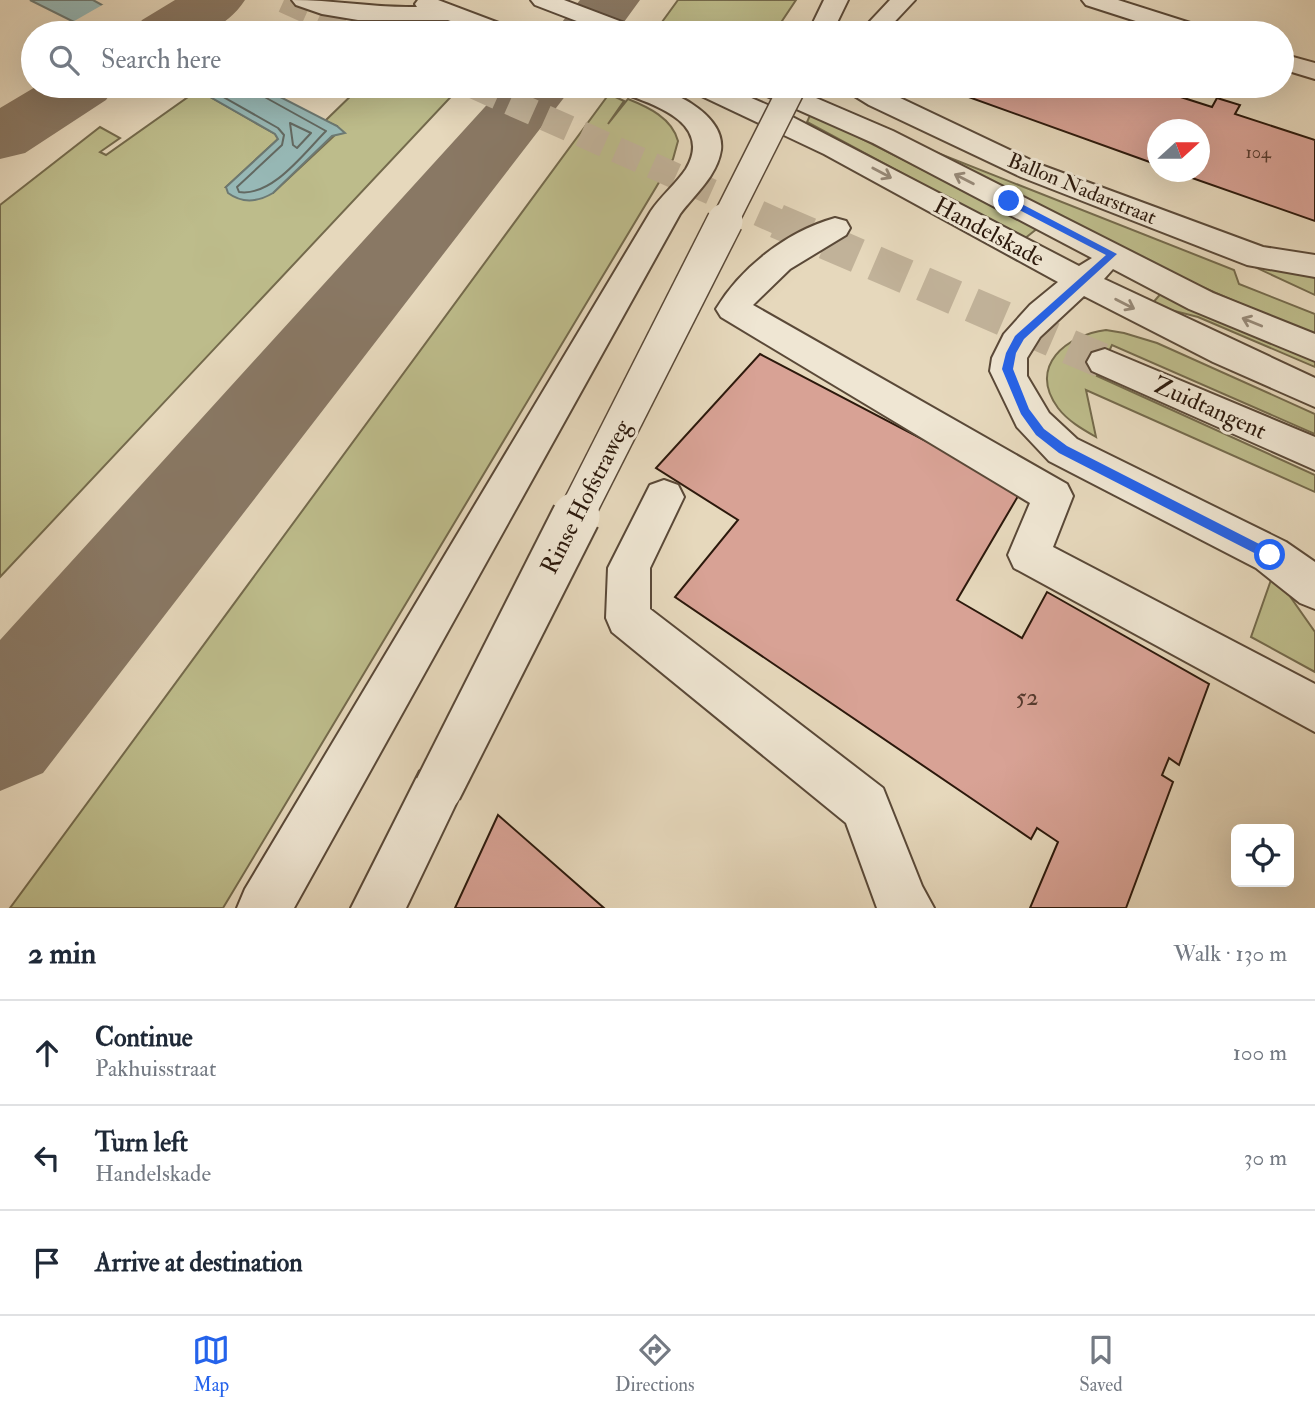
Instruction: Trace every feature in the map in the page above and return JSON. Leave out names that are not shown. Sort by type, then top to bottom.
[{"type":"street","points":[[304,0],[325,9],[358,15],[452,13]]},
{"type":"street","points":[[408,0],[436,6],[472,21]]},
{"type":"street","points":[[543,0],[598,21]]},
{"type":"street","points":[[826,21],[836,0]]},
{"type":"street","points":[[883,21],[903,0]]},
{"type":"street","points":[[1094,0],[1160,21]]},
{"type":"street","points":[[523,14],[541,21]]},
{"type":"street","points":[[1294,65],[1315,71]]},
{"type":"street","points":[[264,908],[666,211],[703,163],[707,140],[700,124],[679,107],[658,98]]},
{"type":"street","name":"Handelskade","points":[[730,98],[783,121],[1082,282],[1251,366],[1315,393]]},
{"type":"street","name":"Rinse Hofstraweg","points":[[378,908],[787,98]]},
{"type":"street","name":"Handelskade","points":[[794,98],[883,137],[1201,301],[1315,348]]},
{"type":"street","name":"Ballon Nadarstraat","points":[[876,98],[1031,171],[1258,257],[1315,266]]},
{"type":"street","points":[[835,228],[794,248],[739,298],[733,309],[1053,496],[1029,555],[1315,709]]},
{"type":"street","points":[[1112,254],[1020,336],[1011,353],[1007,369],[1024,411],[1040,432],[1063,450],[1270,555],[1315,589]]},
{"type":"street","name":"Zuidtangent","points":[[1105,362],[1315,454]]},
{"type":"street","points":[[664,497],[629,568],[628,618],[865,806],[903,905],[907,908]]},
{"type":"shaded area","points":[[678,0],[796,0],[782,21],[663,21]]},
{"type":"shaded area","points":[[187,98],[212,98],[275,134],[278,139],[226,187],[273,193],[334,136],[337,126],[325,121],[349,98],[450,98],[0,577],[0,205],[100,127],[120,138],[100,152],[106,155]]},
{"type":"shaded area","points":[[606,98],[624,101],[608,124],[628,99],[665,120],[678,141],[673,159],[223,908],[10,908]]},
{"type":"shaded area","points":[[811,113],[1038,228],[1024,239],[807,122]]},
{"type":"shaded area","points":[[925,148],[1234,270],[1239,284],[1315,314],[1315,336],[1193,283]]},
{"type":"shaded area","points":[[1214,248],[1315,273],[1315,295]]},
{"type":"shaded area","points":[[1163,291],[1315,360],[1315,367],[1198,317],[1151,305]]},
{"type":"shaded area","points":[[1106,330],[1157,343],[1315,414],[1315,434],[1112,345],[1097,376],[1315,475],[1315,492],[1086,390],[1096,437],[1080,428],[1058,408],[1050,393],[1047,379],[1049,366],[1065,346],[1078,338]]},
{"type":"shaded area","points":[[1271,580],[1289,595],[1315,632],[1315,672],[1251,637]]},
{"type":"water","points":[[30,0],[93,0],[131,21],[72,21]]},
{"type":"water","points":[[212,98],[282,98],[337,126],[345,133],[332,136],[273,193],[256,200],[245,200],[228,193],[226,187],[278,139],[275,134]]},
{"type":"pier","points":[[104,4],[137,21],[74,21]]},
{"type":"building","points":[[971,98],[1184,98],[1212,107],[1217,98],[1240,105],[1235,114],[1315,140],[1315,221],[1204,182],[1210,182],[1210,119],[1147,119],[1147,161]]},
{"type":"building","points":[[760,354],[1021,491],[957,600],[1022,638],[1047,592],[1209,684],[1179,765],[1169,758],[1162,775],[1173,782],[1126,908],[1030,908],[1058,842],[1037,828],[1031,839],[675,597],[738,520],[656,468]]},
{"type":"building","points":[[498,815],[604,908],[455,908]]},
{"type":"taxiway","points":[[183,21],[216,0]]},
{"type":"taxiway","points":[[594,21],[611,0]]},
{"type":"taxiway","points":[[0,138],[64,98]]},
{"type":"taxiway","points":[[0,730],[530,98]]},
{"type":"tunnel","points":[[284,0],[331,21]]},
{"type":"tunnel","points":[[501,98],[781,223]]},
{"type":"tunnel","points":[[777,221],[1105,362]]},
{"type":"route","points":[[1009,201],[1112,254],[1020,336],[1011,353],[1007,369],[1024,411],[1040,432],[1063,450],[1270,555]]}]
